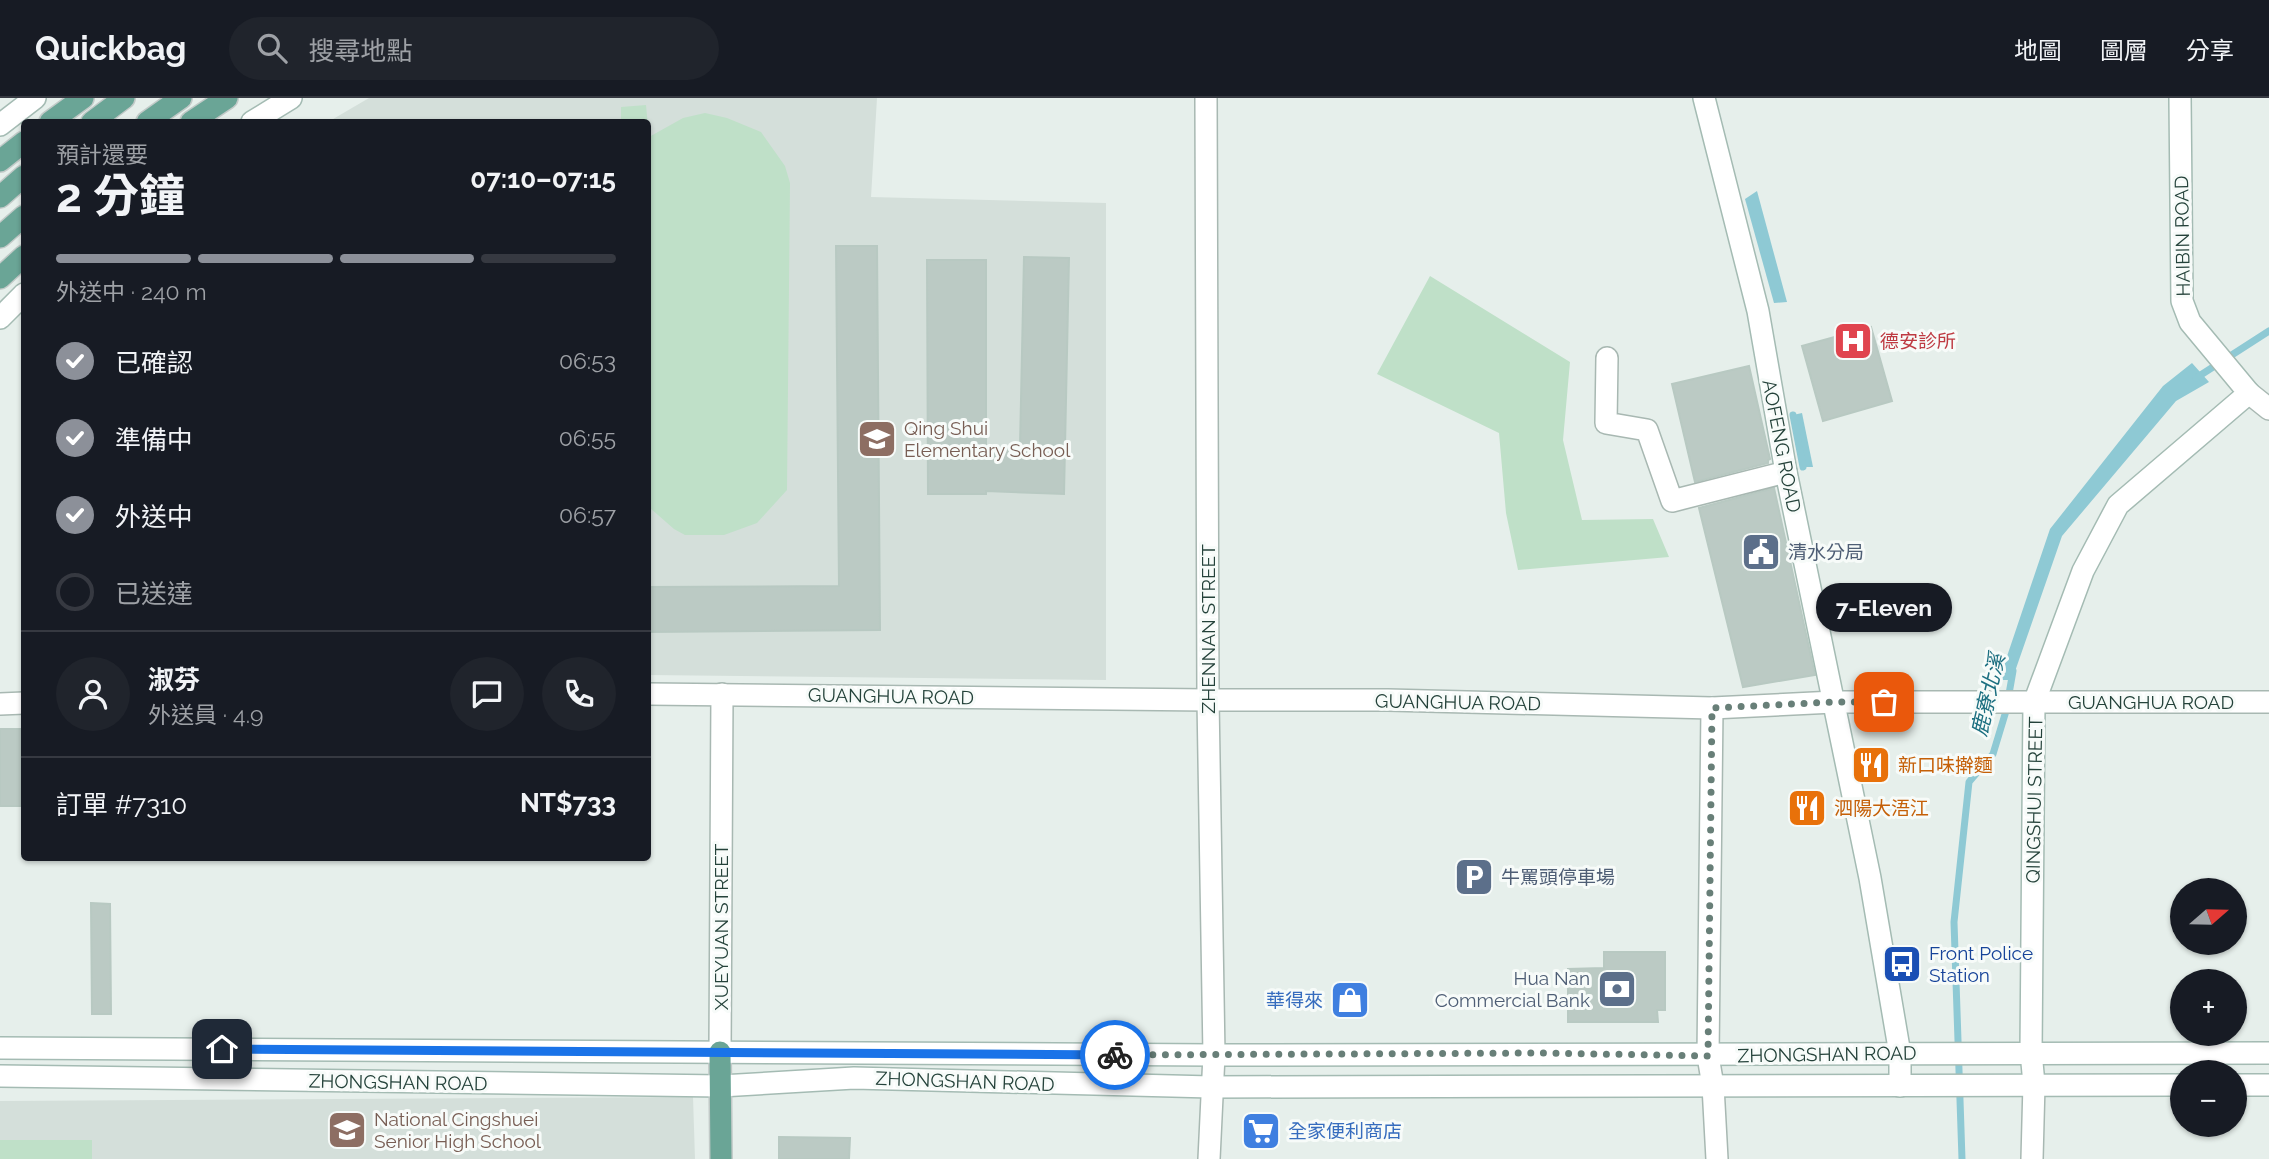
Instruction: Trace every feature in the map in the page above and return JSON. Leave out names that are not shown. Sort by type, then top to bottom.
[{"type":"main road","points":[[54,119],[83,98]]},
{"type":"main road","points":[[96,119],[124,98]]},
{"type":"main road","points":[[151,119],[181,98]]},
{"type":"main road","points":[[196,119],[227,98]]},
{"type":"main road","points":[[0,161],[21,144]]},
{"type":"main road","points":[[0,197],[21,179]]},
{"type":"main road","points":[[0,237],[21,219]]},
{"type":"main road","points":[[0,278],[21,259]]},
{"type":"main road","name":"XUEYUAN STREET","points":[[720,1052],[721,1159]]},
{"type":"street","points":[[0,125],[35,98]]},
{"type":"street","points":[[257,119],[291,98]]},
{"type":"street","name":"ZHENNAN STREET","points":[[1206,98],[1208,700],[1213,1055],[1209,1159]]},
{"type":"street","name":"AOFENG ROAD","points":[[1704,98],[1758,311],[1786,472],[1870,878],[1900,1054],[1900,1086]]},
{"type":"street","name":"HAIBIN ROAD","points":[[2180,98],[2182,301],[2190,322],[2249,393],[2269,409]]},
{"type":"street","points":[[0,318],[21,297]]},
{"type":"street","points":[[1607,358],[1606,423],[1647,430],[1672,501],[1786,472]]},
{"type":"street","name":"QINGSHUI STREET","points":[[2032,1159],[2035,703],[2084,571],[2118,505],[2249,393]]},
{"type":"street","name":"GUANGHUA ROAD","points":[[651,694],[1433,700],[1712,708],[1834,702],[2269,702]]},
{"type":"street","name":"XUEYUAN STREET","points":[[720,1052],[722,694]]},
{"type":"street","points":[[0,704],[21,704]]},
{"type":"street","points":[[1712,708],[1708,1056],[1713,1086],[1717,1159]]},
{"type":"street","name":"ZHONGSHAN ROAD","points":[[0,1048],[1213,1055],[2269,1053]]},
{"type":"street","name":"ZHONGSHAN ROAD","points":[[0,1076],[720,1086],[854,1078],[1211,1087],[2170,1084]]},
{"type":"street","points":[[2247,1085],[2269,1085]]},
{"type":"shaded area","name":"Qing Shui Elementary School","points":[[369,98],[877,98],[871,197],[1106,203],[1106,680],[651,675],[651,119],[333,119]]},
{"type":"shaded area","name":"National Cingshuei Senior High School","points":[[693,1097],[695,1159],[0,1159],[0,1101]]},
{"type":"green space","points":[[646,105],[648,119],[621,119],[621,107]]},
{"type":"green space","points":[[705,113],[727,118],[761,132],[785,166],[790,183],[787,490],[757,523],[724,535],[685,535],[651,509],[651,136],[683,118]]},
{"type":"green space","points":[[1430,276],[1570,362],[1563,440],[1582,520],[1653,519],[1669,557],[1518,570],[1506,513],[1499,433],[1377,374]]},
{"type":"green space","points":[[0,1140],[92,1140],[92,1159],[0,1159]]},
{"type":"water","points":[[1757,191],[1787,302],[1774,303],[1745,199]]},
{"type":"water","points":[[2192,363],[2209,382],[2176,401],[2062,536],[2012,680],[1999,680],[2050,529],[2163,386]]},
{"type":"water","points":[[1802,413],[1813,467],[1803,467],[1793,415]]},
{"type":"building","points":[[836,246],[877,246],[880,630],[651,632],[651,587],[839,586]]},
{"type":"building","points":[[1024,257],[1069,258],[1064,494],[986,491],[986,494],[928,494],[927,260],[986,260],[986,448],[1020,448]]},
{"type":"building","points":[[1871,327],[1892,401],[1823,421],[1802,346]]},
{"type":"building","points":[[1749,366],[1770,459],[1768,463],[1695,482],[1672,384]]},
{"type":"building","points":[[1774,488],[1815,675],[1743,687],[1699,508]]},
{"type":"building","points":[[0,729],[21,729],[21,806],[0,806]]},
{"type":"building","points":[[91,903],[110,904],[111,1014],[92,1014]]},
{"type":"building","name":"Hua Nan Commercial Bank","points":[[1604,952],[1665,952],[1665,1010],[1657,1010],[1658,1022],[1568,1022],[1568,969],[1604,968]]},
{"type":"building","points":[[779,1137],[850,1138],[849,1159],[779,1159]]},
{"type":"waterway","name":"鹿寮北溪","points":[[2196,378],[2269,331]]},
{"type":"waterway","points":[[1793,415],[1803,467]]},
{"type":"waterway","name":"鹿寮北溪","points":[[1962,1159],[1954,922],[1969,782],[1993,754],[2006,711],[2013,671]]},
{"type":"way so far","points":[[1115,1055],[1544,1053],[1708,1056],[1712,708],[1884,702]]},
{"type":"place","name":"德安診所","points":[[1853,341]]},
{"type":"place","name":"Qing Shui Elementary School","points":[[877,439]]},
{"type":"place","name":"清水分局","points":[[1761,552]]},
{"type":"place","name":"7-Eleven","points":[[1884,702]]},
{"type":"place","name":"新口味擀麵","points":[[1871,765]]},
{"type":"place","name":"泗陽大浯江","points":[[1807,808]]},
{"type":"place","name":"牛罵頭停車場","points":[[1474,877]]},
{"type":"place","name":"Front Police Station","points":[[1902,964]]},
{"type":"place","name":"Hua Nan Commercial Bank","points":[[1617,989]]},
{"type":"place","name":"華得來","points":[[1350,1000]]},
{"type":"place","name":"National Cingshuei Senior High School","points":[[347,1130]]},
{"type":"place","name":"全家便利商店","points":[[1261,1131]]},
{"type":"route","points":[[222,1049],[1115,1055]]}]
